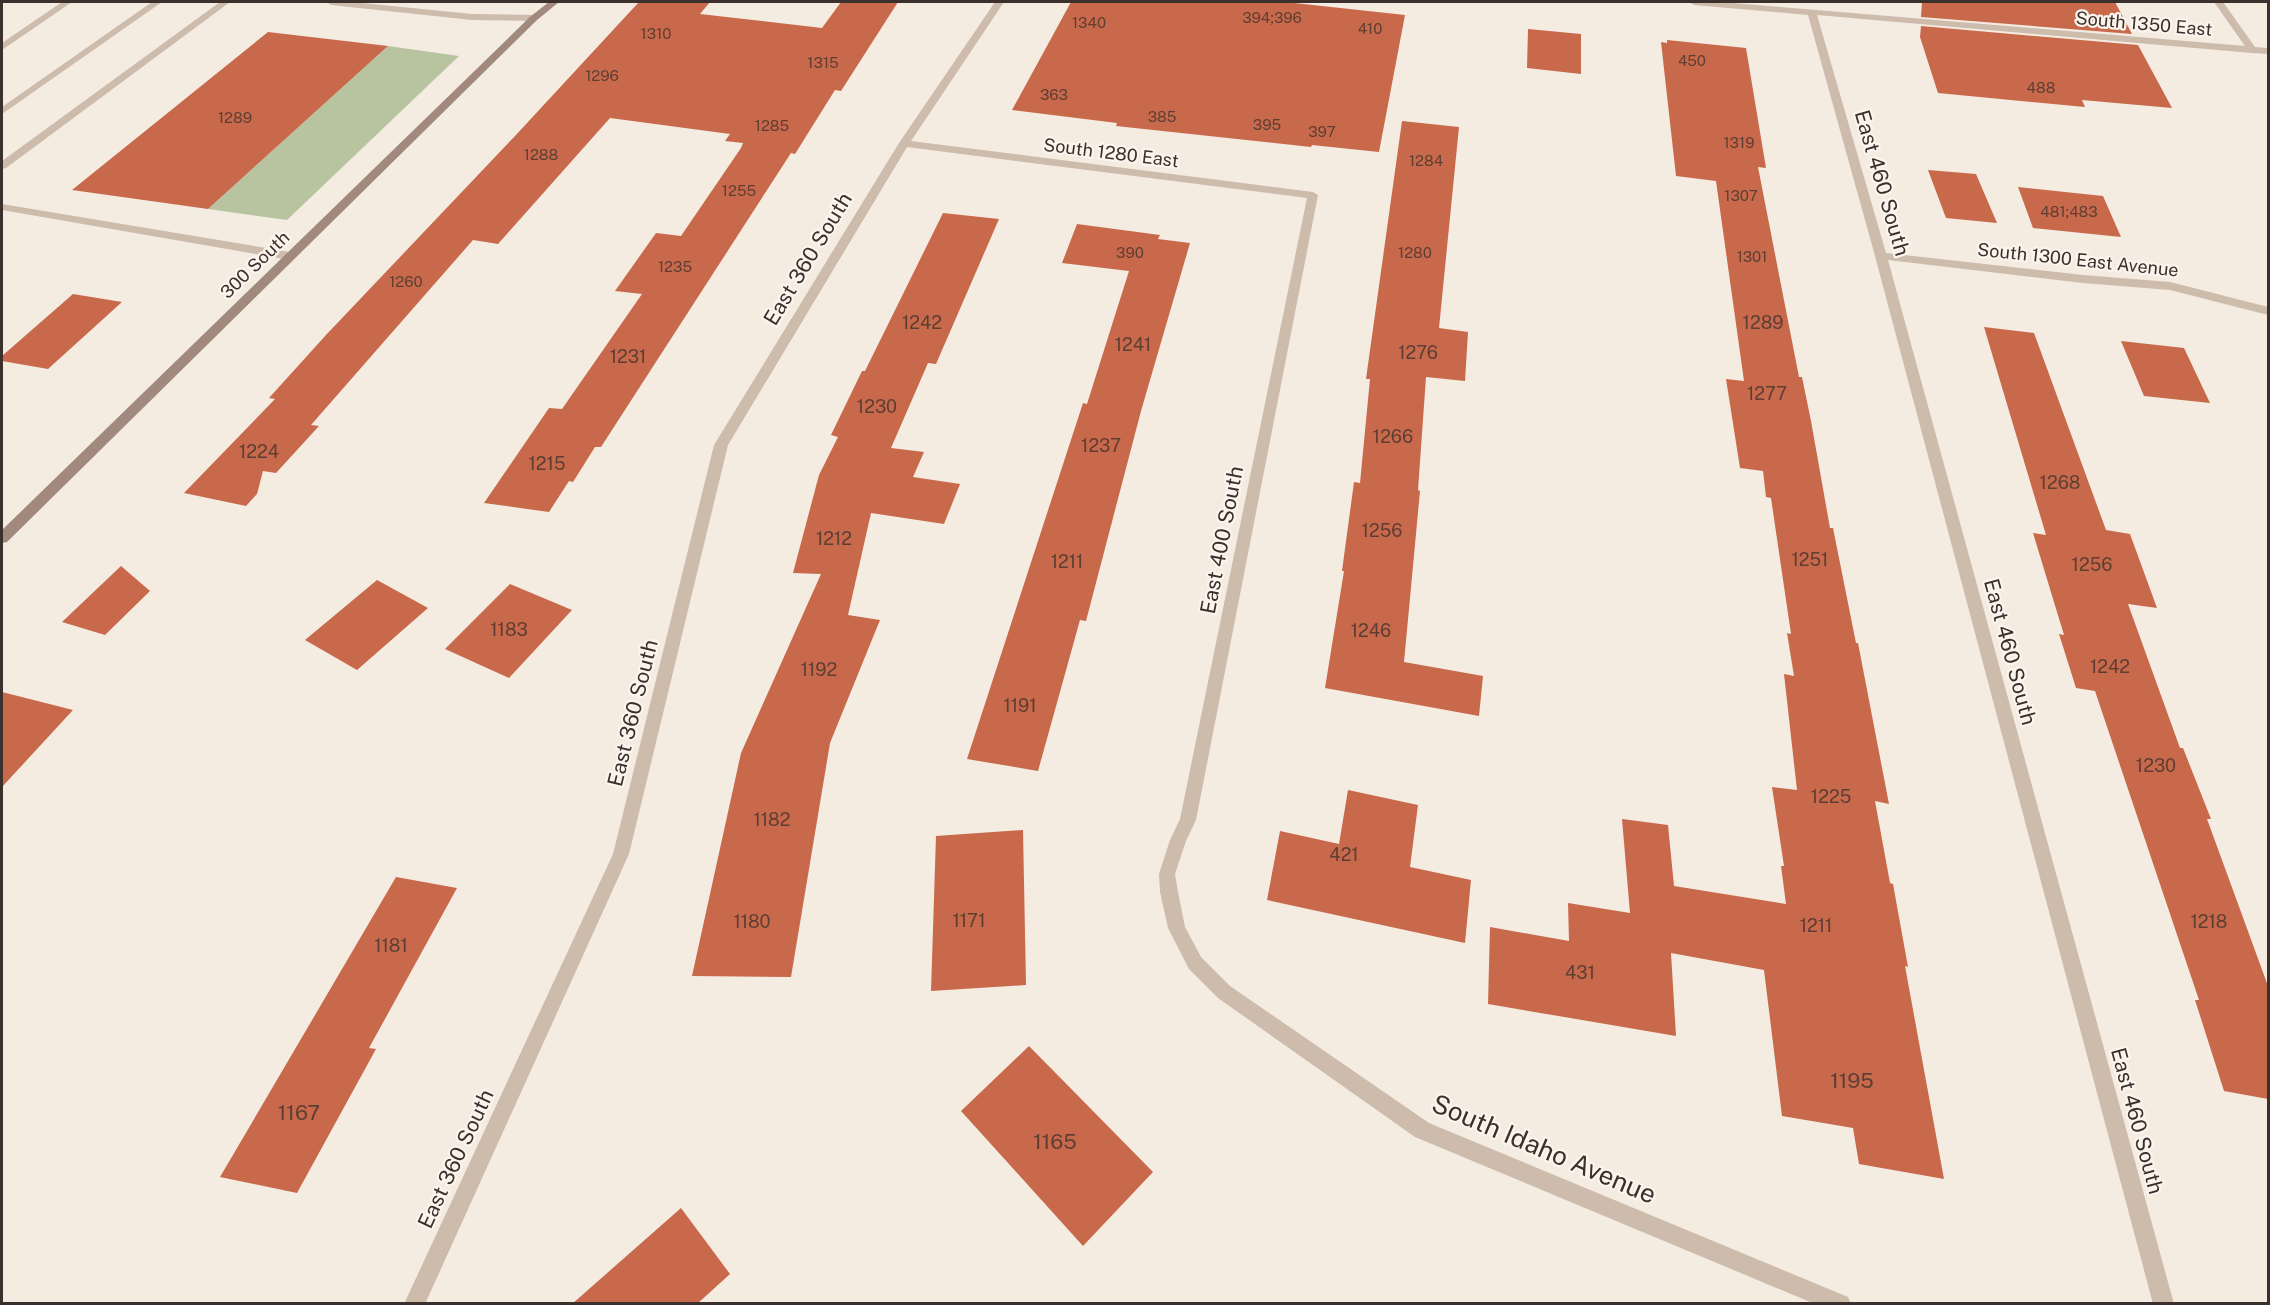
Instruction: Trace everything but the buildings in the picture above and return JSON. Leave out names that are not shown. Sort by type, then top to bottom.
[{"type":"street","points":[[2,47],[67,2]]},
{"type":"street","points":[[2,111],[157,2]]},
{"type":"street","points":[[2,166],[225,2]]},
{"type":"street","points":[[331,2],[472,17],[534,18]]},
{"type":"street","name":"300 South","points":[[534,18],[546,2]]},
{"type":"street","name":"300 South","points":[[2,538],[534,18],[554,2]]},
{"type":"street","name":"East 360 South","points":[[414,1304],[621,854],[721,445],[904,143],[999,2]]},
{"type":"street","name":"South 1350 East","points":[[1694,2],[2268,51]]},
{"type":"street","points":[[2219,2],[2252,50]]},
{"type":"street","name":"East 460 South","points":[[1812,13],[1881,256],[2164,1304]]},
{"type":"street","name":"South 1280 East","points":[[904,143],[1313,195]]},
{"type":"street","name":"East 400 South","points":[[1168,892],[1167,874],[1178,840],[1188,820],[1313,195]]},
{"type":"street","points":[[2,207],[290,256]]},
{"type":"street","name":"South 1300 East Avenue","points":[[1881,256],[2071,278],[2170,286],[2268,311]]},
{"type":"street","name":"South Idaho Avenue","points":[[1168,892],[1177,928],[1196,963],[1224,992],[1422,1130],[1841,1304]]},
{"type":"green space","points":[[388,46],[459,56],[287,220],[208,209]]}]
